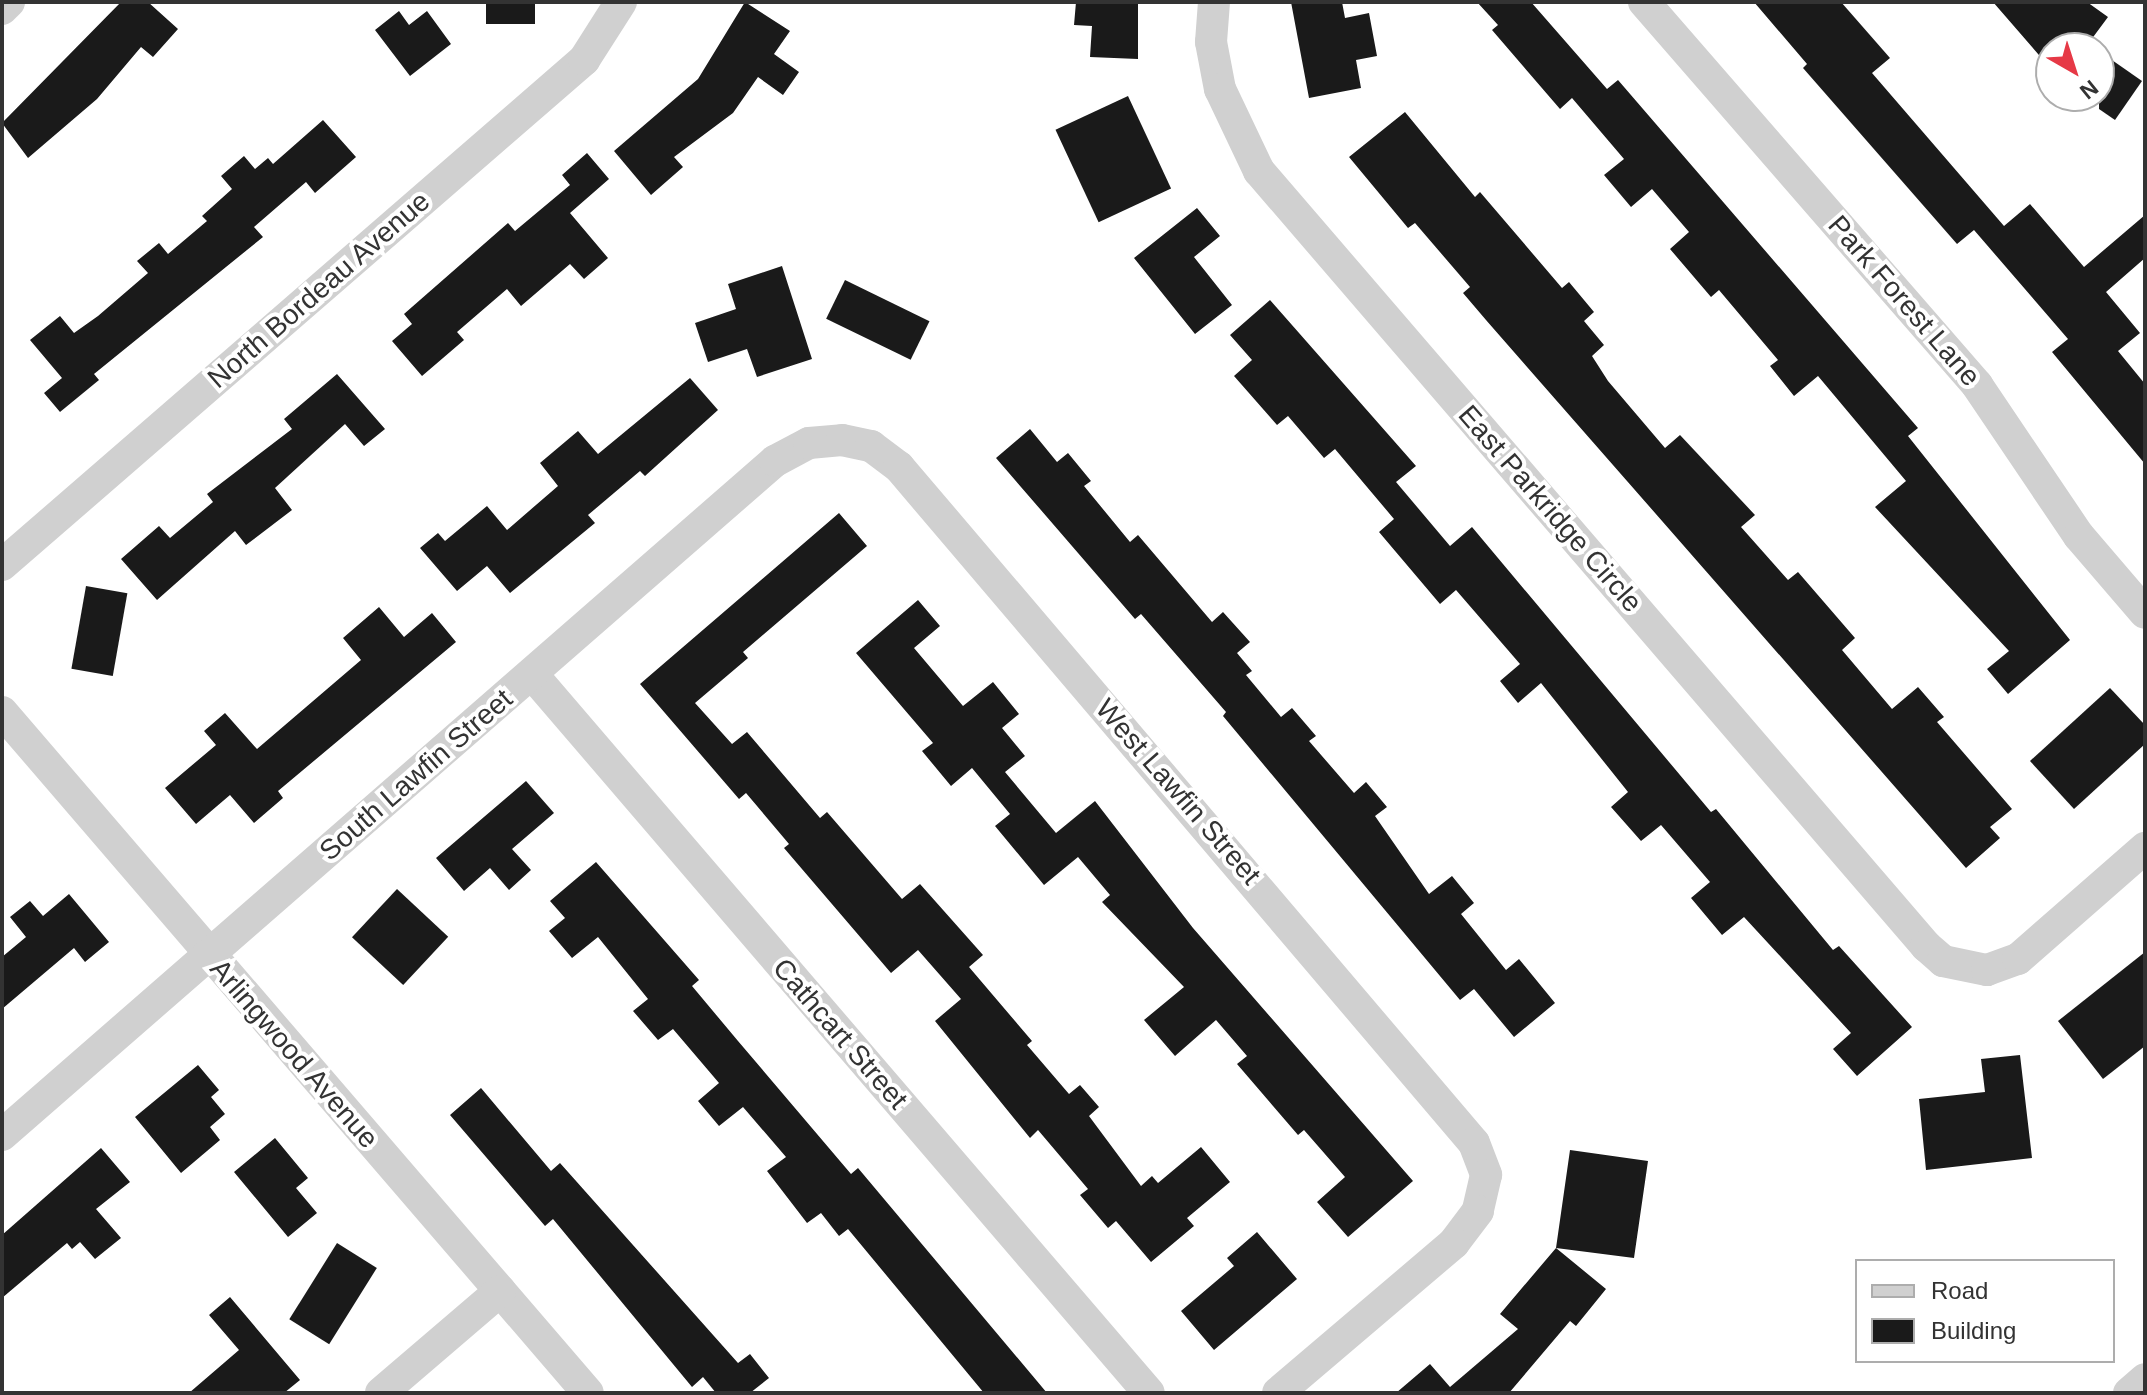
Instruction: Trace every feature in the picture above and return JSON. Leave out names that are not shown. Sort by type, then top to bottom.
[{"type":"street","points":[[2,9],[9,2]]},
{"type":"street","name":"North Bordeau Avenue","points":[[2,565],[584,60],[621,2]]},
{"type":"street","name":"East Parkridge Circle","points":[[1214,2],[1211,42],[1220,89],[1259,171],[1926,946],[1943,961],[1987,970],[2018,959],[2145,848]]},
{"type":"street","name":"Park Forest Lane","points":[[1644,2],[1977,385],[2079,536],[2145,613]]},
{"type":"street","name":"South Lawfin Street","points":[[2,1135],[775,461],[809,443],[842,440]]},
{"type":"street","name":"West Lawfin Street","points":[[842,440],[871,446],[899,467],[1457,1116],[1486,1175],[1478,1211],[1454,1243],[1278,1393]]},
{"type":"street","name":"Cathcart Street","points":[[532,674],[1149,1393]]},
{"type":"street","name":"Arlingwood Avenue","points":[[2,712],[209,957],[588,1393]]},
{"type":"street","points":[[381,1393],[500,1291]]},
{"type":"street","points":[[2129,1393],[2145,1379]]},
{"type":"building","points":[[121,2],[148,2],[178,29],[153,57],[141,47],[97,99],[28,158],[2,123]]},
{"type":"building","points":[[486,2],[535,2],[535,24],[486,24]]},
{"type":"building","points":[[745,2],[790,31],[774,54],[799,72],[783,95],[758,77],[733,113],[674,157],[683,167],[651,195],[614,151],[698,79]]},
{"type":"building","points":[[1076,2],[1138,2],[1138,59],[1090,57],[1092,26],[1074,25]]},
{"type":"building","points":[[1291,2],[1342,2],[1345,18],[1369,13],[1377,56],[1356,60],[1361,88],[1309,98]]},
{"type":"building","points":[[1477,2],[1531,2],[1607,89],[1618,80],[1918,428],[1908,436],[2070,640],[2008,694],[1987,669],[2009,651],[1875,507],[1906,481],[1818,376],[1794,396],[1770,366],[1778,360],[1719,290],[1711,297],[1670,249],[1689,232],[1652,189],[1631,207],[1604,175],[1624,159],[1572,98],[1560,109],[1492,30],[1498,25]]},
{"type":"building","points":[[1754,2],[1841,2],[1890,58],[1872,73],[2004,226],[2030,204],[2084,267],[2145,215],[2145,258],[2106,292],[2140,333],[2118,351],[2145,384],[2145,464],[2052,352],[2068,339],[1974,230],[1957,244],[1803,68],[1807,64]]},
{"type":"building","points":[[1993,2],[2087,2],[2108,17],[2097,32],[2035,32],[2035,51]]},
{"type":"building","points":[[399,11],[409,25],[427,11],[451,44],[410,76],[375,30]]},
{"type":"building","points":[[2115,62],[2142,81],[2115,120],[2103,112],[2115,112]]},
{"type":"building","points":[[1128,96],[1171,188],[1099,222],[1055,130]]},
{"type":"building","points":[[1405,112],[1475,197],[1480,192],[1562,288],[1569,282],[1594,312],[1584,321],[1604,345],[1592,356],[1608,381],[1665,448],[1680,435],[1755,515],[1741,527],[1788,580],[1798,572],[1855,638],[1842,650],[1892,709],[1918,687],[1944,717],[1937,722],[2012,809],[1990,827],[2000,838],[1966,868],[1486,320],[1463,293],[1470,287],[1415,223],[1408,228],[1349,157]]},
{"type":"building","points":[[323,120],[356,157],[315,193],[306,182],[254,227],[263,237],[94,374],[99,380],[60,412],[44,393],[62,378],[30,340],[60,316],[74,333],[98,316],[148,273],[137,261],[159,243],[168,254],[207,221],[202,216],[232,189],[221,176],[244,156],[255,169],[268,158],[273,164]]},
{"type":"building","points":[[587,153],[609,179],[570,213],[608,258],[584,279],[570,264],[521,306],[507,289],[457,332],[464,340],[422,376],[392,341],[412,324],[404,314],[508,223],[515,231],[570,185],[562,175]]},
{"type":"building","points":[[1197,208],[1220,236],[1194,257],[1232,305],[1195,334],[1134,258]]},
{"type":"building","points":[[782,266],[812,359],[757,377],[747,349],[708,362],[695,323],[736,309],[728,284]]},
{"type":"building","points":[[845,280],[929,321],[911,360],[826,319]]},
{"type":"building","points":[[1270,300],[1416,466],[1396,482],[1450,546],[1472,527],[1711,812],[1716,809],[1833,950],[1839,946],[1912,1027],[1857,1076],[1833,1049],[1851,1033],[1744,917],[1722,935],[1691,898],[1710,882],[1661,825],[1641,841],[1611,807],[1628,792],[1541,683],[1518,703],[1500,681],[1520,664],[1456,590],[1440,604],[1379,532],[1394,519],[1335,449],[1324,458],[1288,416],[1277,425],[1234,376],[1252,360],[1230,335]]},
{"type":"building","points":[[337,374],[385,429],[364,446],[345,424],[275,488],[292,510],[246,545],[235,531],[157,600],[121,559],[159,526],[170,538],[213,502],[207,494],[292,429],[284,419]]},
{"type":"building","points":[[690,378],[718,410],[645,476],[640,471],[588,515],[595,523],[510,593],[487,566],[457,591],[420,548],[438,533],[445,541],[487,506],[507,530],[558,486],[540,463],[578,431],[598,454]]},
{"type":"building","points":[[1030,429],[1057,462],[1068,453],[1091,481],[1084,486],[1130,542],[1138,535],[1212,622],[1223,612],[1250,642],[1237,653],[1252,671],[1246,675],[1281,717],[1292,708],[1316,736],[1309,741],[1354,793],[1366,782],[1387,807],[1375,816],[1429,894],[1452,876],[1474,903],[1461,914],[1506,970],[1519,959],[1555,1003],[1514,1037],[1474,989],[1460,1000],[1223,716],[1226,712],[1141,614],[1135,619],[996,458]]},
{"type":"building","points":[[839,513],[867,546],[743,652],[748,658],[695,703],[732,744],[747,732],[820,818],[827,812],[902,899],[920,884],[983,955],[969,967],[1032,1041],[1027,1045],[1069,1094],[1080,1085],[1099,1107],[1089,1116],[1141,1186],[1152,1176],[1158,1183],[1201,1147],[1230,1182],[1187,1218],[1194,1226],[1151,1262],[1116,1221],[1108,1228],[1080,1195],[1088,1189],[1038,1130],[1030,1138],[935,1021],[961,999],[918,950],[891,973],[784,848],[789,844],[746,793],[739,799],[640,684]]},
{"type":"building","points":[[86,586],[127,593],[113,676],[71,669]]},
{"type":"building","points":[[918,600],[940,626],[914,648],[963,706],[993,682],[1019,714],[1002,728],[1025,756],[1005,772],[1056,833],[1095,801],[1193,928],[1413,1181],[1348,1237],[1317,1202],[1345,1177],[1304,1130],[1298,1135],[1237,1064],[1247,1056],[1216,1020],[1175,1056],[1144,1020],[1184,987],[1102,902],[1110,895],[1078,857],[1044,885],[995,826],[1010,814],[972,768],[951,786],[922,751],[933,743],[856,653]]},
{"type":"building","points":[[379,607],[404,637],[432,613],[456,642],[278,791],[283,798],[254,823],[230,795],[196,824],[165,788],[216,745],[204,731],[225,713],[257,749],[361,660],[343,638]]},
{"type":"building","points":[[2110,688],[2145,725],[2145,744],[2074,809],[2030,761]]},
{"type":"building","points":[[526,781],[554,813],[512,849],[531,870],[509,890],[490,868],[464,891],[436,858]]},
{"type":"building","points":[[596,862],[699,980],[692,986],[738,1041],[851,1174],[858,1168],[1047,1393],[984,1393],[848,1229],[839,1236],[821,1213],[807,1223],[767,1171],[786,1157],[743,1107],[719,1126],[698,1101],[719,1083],[673,1029],[658,1040],[633,1011],[648,999],[598,937],[572,958],[549,931],[565,918],[550,901]]},
{"type":"building","points":[[397,889],[448,937],[403,985],[352,937]]},
{"type":"building","points":[[69,894],[109,942],[85,962],[74,948],[2,1009],[2,957],[26,937],[10,917],[30,901],[43,916]]},
{"type":"building","points":[[2145,952],[2145,1046],[2103,1079],[2058,1021]]},
{"type":"building","points":[[2020,1055],[2032,1158],[1926,1170],[1919,1099],[1985,1092],[1981,1059]]},
{"type":"building","points":[[198,1065],[219,1090],[211,1097],[225,1114],[210,1127],[220,1140],[181,1173],[135,1117]]},
{"type":"building","points":[[481,1088],[551,1171],[560,1163],[738,1363],[750,1354],[769,1378],[750,1393],[716,1393],[703,1377],[692,1387],[553,1219],[545,1226],[450,1115]]},
{"type":"building","points":[[275,1138],[308,1178],[296,1188],[317,1213],[288,1237],[234,1172]]},
{"type":"building","points":[[101,1148],[130,1182],[96,1209],[121,1238],[95,1259],[80,1242],[72,1249],[67,1243],[2,1298],[2,1235]]},
{"type":"building","points":[[1570,1150],[1648,1161],[1634,1258],[1556,1248]]},
{"type":"building","points":[[1257,1232],[1297,1279],[1214,1350],[1181,1311],[1234,1266],[1227,1258]]},
{"type":"building","points":[[337,1243],[377,1268],[329,1344],[289,1319]]},
{"type":"building","points":[[1556,1248],[1606,1289],[1576,1326],[1570,1321],[1509,1393],[1396,1393],[1430,1364],[1450,1387],[1518,1329],[1500,1314]]},
{"type":"building","points":[[230,1297],[300,1380],[284,1393],[189,1393],[239,1350],[209,1315]]}]
